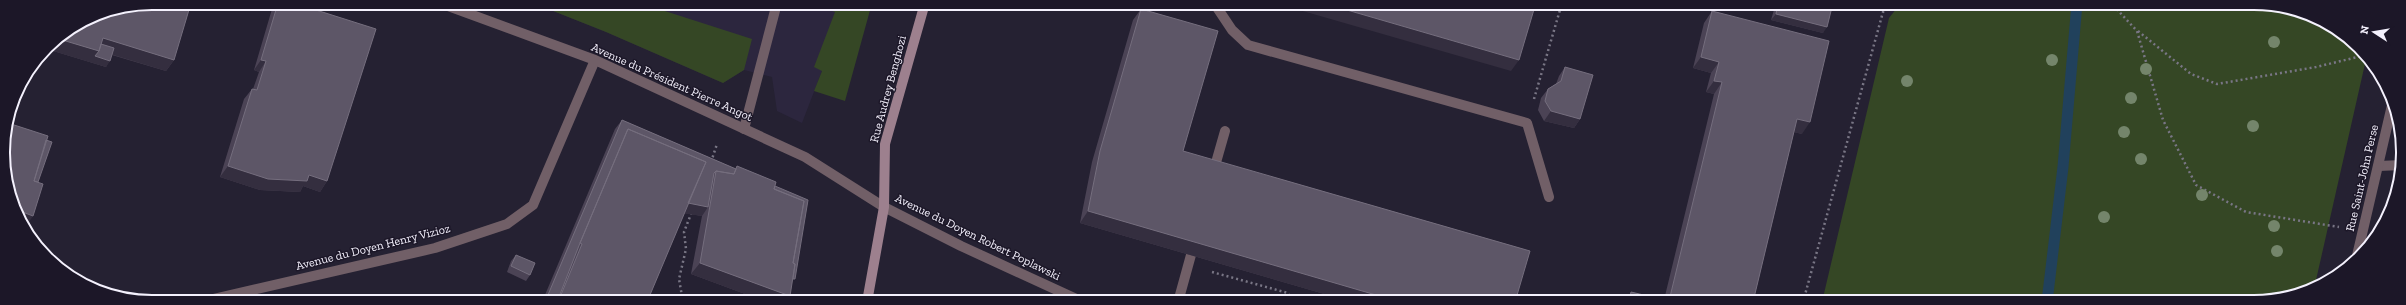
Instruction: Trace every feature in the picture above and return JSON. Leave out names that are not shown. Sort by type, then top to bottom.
[{"type":"street","name":"Avenue du Président Pierre Angot","points":[[459,10],[595,60],[805,157],[884,207]]},
{"type":"street","points":[[744,129],[775,10]]},
{"type":"street","name":"Rue Audrey Benghozi","points":[[868,295],[884,207],[884,144],[923,10]]},
{"type":"street","points":[[1219,10],[1232,30],[1248,45],[1527,123],[1549,197]]},
{"type":"street","name":"Avenue du Doyen Henry Vizioz","points":[[230,295],[435,248],[507,224],[533,205],[595,60]]},
{"type":"street","name":"Rue Saint-John Perse","points":[[2359,248],[2390,114]]},
{"type":"street","points":[[1213,173],[1225,131]]},
{"type":"street","points":[[2379,166],[2396,165]]},
{"type":"street","name":"Avenue du Doyen Robert Poplawski","points":[[884,207],[961,246],[1068,295]]},
{"type":"street","points":[[1180,295],[1191,255]]},
{"type":"path","points":[[1527,123],[1560,10]]},
{"type":"path","points":[[1805,295],[1883,12],[1885,10]]},
{"type":"path","points":[[2118,10],[2137,31],[2191,74],[2217,84],[2316,67],[2359,57]]},
{"type":"path","points":[[2137,31],[2163,120],[2196,185],[2246,212],[2342,227],[2361,239]]},
{"type":"path","points":[[682,295],[679,279],[686,249],[684,232],[691,214]]},
{"type":"path","points":[[1188,266],[1288,293],[1289,295]]},
{"type":"shaded area","points":[[551,10],[845,10],[802,123],[777,111],[772,77],[744,70],[723,83],[606,32]]},
{"type":"green space","points":[[551,10],[662,10],[752,39],[744,70],[723,83],[606,32]]},
{"type":"green space","points":[[829,10],[870,10],[845,101],[814,91],[822,71],[814,67],[835,12]]},
{"type":"green space","points":[[1895,10],[2272,11],[2308,21],[2325,29],[2347,45],[2365,64],[2316,280],[2308,284],[2290,290],[2263,295],[1824,295],[1889,18]]},
{"type":"building","points":[[143,10],[189,10],[174,60],[103,38],[99,51],[64,41],[89,25],[116,15]]},
{"type":"building","points":[[276,10],[316,10],[376,29],[327,181],[309,175],[307,181],[268,179],[228,166],[252,89],[257,90],[266,61],[261,60]]},
{"type":"building","points":[[1141,10],[1144,10],[1218,31],[1183,151],[1530,251],[1517,295],[1376,295],[1088,211],[1100,151]]},
{"type":"building","points":[[1347,10],[1534,10],[1519,60]]},
{"type":"building","points":[[1777,10],[1831,10],[1827,27],[1776,14]]},
{"type":"building","points":[[1712,11],[1829,41],[1810,122],[1797,119],[1755,295],[1670,295],[1722,82],[1714,81],[1719,62],[1701,57]]},
{"type":"building","points":[[101,44],[114,48],[110,61],[95,56],[99,51]]},
{"type":"building","points":[[1565,67],[1593,75],[1580,119],[1551,111],[1545,101],[1548,89],[1561,81]]},
{"type":"building","points":[[622,120],[736,169],[734,174],[716,171],[714,173],[708,207],[688,203],[706,162],[628,129],[560,295],[548,295]]},
{"type":"building","points":[[13,125],[48,136],[34,181],[43,184],[33,216],[23,212],[15,189],[11,171],[10,143]]},
{"type":"building","points":[[628,129],[706,162],[650,295],[561,295],[582,244],[580,243]]},
{"type":"building","points":[[46,140],[52,142],[38,182],[34,181]]},
{"type":"building","points":[[737,166],[776,182],[774,189],[804,201],[793,263],[795,264],[790,295],[700,263],[716,171],[734,174]]},
{"type":"building","points":[[775,186],[808,200],[795,279],[793,279],[795,264],[793,263],[804,201],[774,189]]},
{"type":"building","points":[[516,255],[535,263],[530,275],[511,266]]},
{"type":"building","points":[[1631,292],[1644,295],[1630,295]]},
{"type":"waterway","points":[[2048,295],[2063,167],[2076,10]]}]
